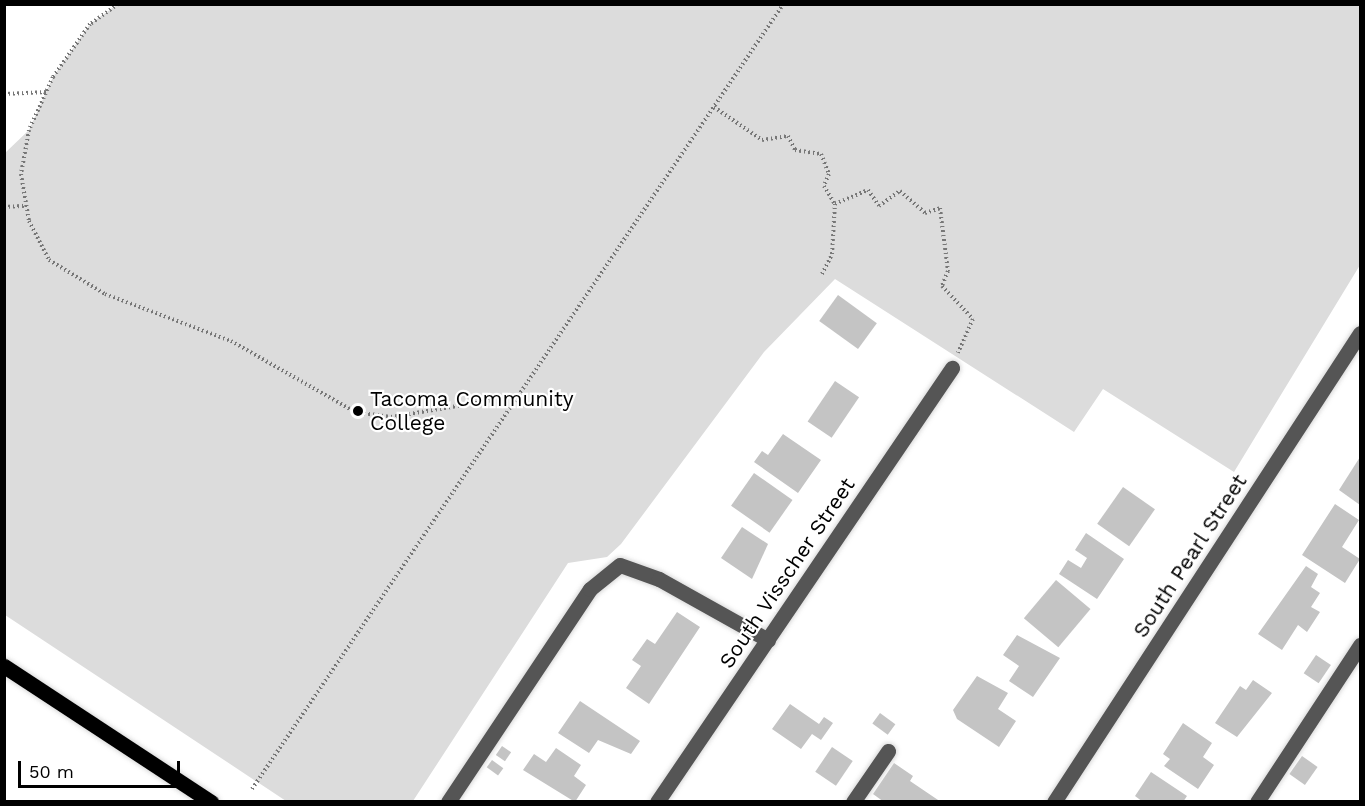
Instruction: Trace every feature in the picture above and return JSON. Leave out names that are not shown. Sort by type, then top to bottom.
[{"type":"main road","points":[[4,666],[211,801]]},
{"type":"street","name":"South Pearl Street","points":[[1054,801],[1360,333]]},
{"type":"street","name":"South Visscher Street","points":[[657,801],[952,368]]},
{"type":"street","points":[[448,801],[590,589],[620,565],[659,579],[768,640]]},
{"type":"street","points":[[1257,801],[1360,645]]},
{"type":"street","points":[[853,801],[888,751]]},
{"type":"path","points":[[118,4],[90,24],[47,92],[29,130],[21,174],[26,206],[49,260],[105,294],[231,341],[355,412],[391,417],[518,396]]},
{"type":"path","points":[[252,789],[783,4]]},
{"type":"path","points":[[4,94],[47,92]]},
{"type":"path","points":[[714,106],[762,140],[788,136],[795,150],[821,154],[829,174],[824,186],[835,204],[832,254],[822,274]]},
{"type":"path","points":[[835,204],[868,190],[879,206],[900,191],[925,213],[940,208],[948,272],[942,286],[973,319],[952,368]]},
{"type":"path","points":[[4,207],[26,206]]},
{"type":"shaded area","name":"Tacoma Community College","points":[[118,4],[1360,5],[1360,265],[1234,472],[1103,389],[1074,432],[835,279],[764,352],[621,544],[607,557],[568,563],[413,801],[286,801],[5,615],[5,153],[29,130],[53,77],[90,24]]},
{"type":"building","points":[[838,295],[877,323],[858,349],[819,321]]},
{"type":"building","points":[[835,381],[859,397],[832,438],[808,422]]},
{"type":"building","points":[[783,434],[821,460],[798,493],[754,462],[762,451],[768,455]]},
{"type":"building","points":[[1360,457],[1360,505],[1339,490]]},
{"type":"building","points":[[754,473],[793,500],[770,533],[731,506]]},
{"type":"building","points":[[1123,487],[1155,509],[1129,546],[1097,524]]},
{"type":"building","points":[[1335,504],[1359,520],[1342,547],[1360,559],[1345,583],[1302,555]]},
{"type":"building","points":[[742,527],[768,544],[752,579],[721,558]]},
{"type":"building","points":[[1086,533],[1124,559],[1097,599],[1059,574],[1068,560],[1081,568],[1087,558],[1075,550]]},
{"type":"building","points":[[1306,566],[1318,574],[1311,587],[1320,593],[1311,607],[1320,612],[1307,632],[1298,625],[1282,650],[1258,634]]},
{"type":"building","points":[[1056,580],[1090,609],[1058,647],[1024,618]]},
{"type":"building","points":[[677,612],[700,627],[649,704],[626,688],[641,666],[632,660],[647,639],[655,644]]},
{"type":"building","points":[[1017,635],[1060,658],[1033,697],[1009,681],[1019,666],[1003,655]]},
{"type":"building","points":[[1316,655],[1331,665],[1319,683],[1304,673]]},
{"type":"building","points":[[977,676],[1008,693],[998,709],[1016,721],[999,747],[957,719],[953,710]]},
{"type":"building","points":[[1253,680],[1272,693],[1237,737],[1215,723],[1240,686],[1246,690]]},
{"type":"building","points":[[580,701],[640,741],[631,754],[598,740],[589,753],[558,733]]},
{"type":"building","points":[[790,704],[819,724],[824,717],[833,723],[821,740],[812,734],[801,749],[772,729]]},
{"type":"building","points":[[880,713],[895,724],[888,735],[872,724]]},
{"type":"building","points":[[1183,723],[1212,743],[1203,757],[1214,765],[1198,789],[1164,766],[1170,759],[1163,754]]},
{"type":"building","points":[[502,746],[511,752],[505,761],[496,755]]},
{"type":"building","points":[[832,747],[853,761],[836,786],[815,772]]},
{"type":"building","points":[[556,748],[581,765],[574,776],[586,785],[575,802],[523,770],[534,754],[546,762]]},
{"type":"building","points":[[1302,756],[1318,767],[1305,785],[1289,774]]},
{"type":"building","points":[[492,760],[503,768],[498,776],[487,767]]},
{"type":"building","points":[[894,763],[913,776],[910,781],[941,802],[884,802],[873,794]]},
{"type":"building","points":[[1151,772],[1187,796],[1183,802],[1143,802],[1135,796]]},
{"type":"place","name":"Tacoma Community College","points":[[358,411]]}]
